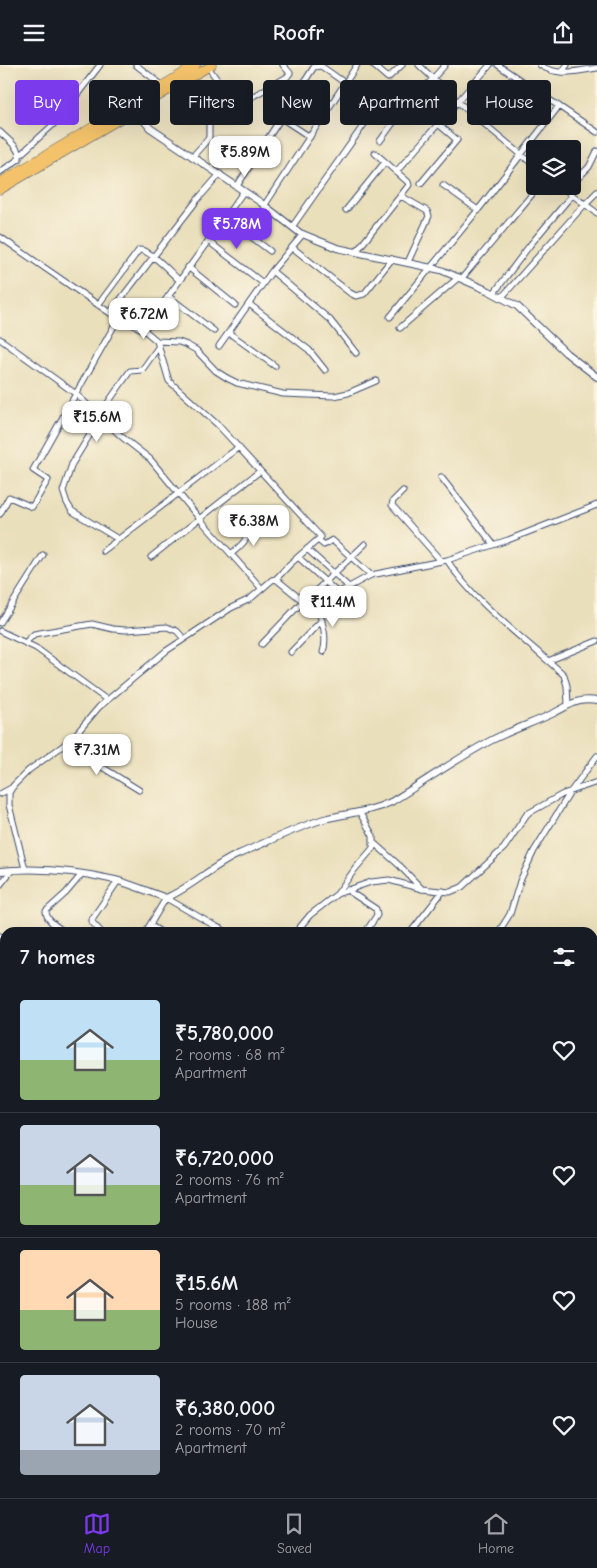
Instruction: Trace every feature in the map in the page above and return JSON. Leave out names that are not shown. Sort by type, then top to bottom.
[{"type":"highway","points":[[162,85],[196,65]]},
{"type":"highway","points":[[160,96],[210,66]]},
{"type":"highway","points":[[0,182],[103,125]]},
{"type":"highway","points":[[0,190],[105,125]]},
{"type":"street","points":[[0,172],[19,159],[20,155],[56,122],[100,65]]},
{"type":"street","points":[[136,65],[162,85]]},
{"type":"street","points":[[253,96],[287,77],[290,73],[283,65]]},
{"type":"street","points":[[347,80],[357,65]]},
{"type":"street","points":[[374,65],[388,78],[402,65]]},
{"type":"street","points":[[419,65],[434,77],[458,102],[526,159]]},
{"type":"street","points":[[380,141],[445,65]]},
{"type":"street","points":[[458,102],[490,65]]},
{"type":"street","points":[[498,65],[597,132]]},
{"type":"street","points":[[540,65],[553,71],[562,72],[597,68]]},
{"type":"street","points":[[562,72],[567,65]]},
{"type":"street","points":[[210,66],[219,80]]},
{"type":"street","points":[[306,80],[314,67],[321,66],[341,80]]},
{"type":"street","points":[[264,205],[340,91]]},
{"type":"street","points":[[390,317],[478,210],[559,106]]},
{"type":"street","points":[[148,125],[264,205],[303,235],[336,248],[430,267],[461,278],[502,297],[518,306],[566,353],[597,377]]},
{"type":"street","points":[[192,157],[210,138],[209,125]]},
{"type":"street","points":[[237,186],[276,125]]},
{"type":"street","points":[[292,125],[310,137]]},
{"type":"street","points":[[292,227],[363,125]]},
{"type":"street","points":[[396,172],[435,125]]},
{"type":"street","points":[[421,183],[458,141],[439,125]]},
{"type":"street","points":[[0,132],[19,151],[20,155]]},
{"type":"street","points":[[581,175],[589,167],[597,151]]},
{"type":"street","points":[[356,252],[409,185],[374,153]]},
{"type":"street","points":[[346,210],[385,163]]},
{"type":"street","points":[[110,313],[193,205],[220,174]]},
{"type":"street","points":[[443,185],[478,210]]},
{"type":"street","points":[[144,330],[244,191]]},
{"type":"street","points":[[502,297],[597,192]]},
{"type":"street","points":[[400,328],[461,278],[531,195]]},
{"type":"street","points":[[494,293],[530,245],[572,195],[597,213]]},
{"type":"street","points":[[401,196],[427,211],[429,216],[408,262]]},
{"type":"street","points":[[225,217],[270,251]]},
{"type":"street","points":[[219,346],[272,271],[303,235]]},
{"type":"street","points":[[0,237],[118,319],[144,330],[158,343],[170,381],[218,425],[321,537],[276,579],[272,580],[250,599],[166,651],[99,707],[65,744],[29,770],[13,786],[0,794]]},
{"type":"street","points":[[208,241],[263,283]]},
{"type":"street","points":[[293,248],[350,293],[356,295],[364,294],[392,259]]},
{"type":"street","points":[[98,305],[139,250],[143,249],[154,257],[179,280]]},
{"type":"street","points":[[188,267],[235,305]]},
{"type":"street","points":[[272,271],[330,320],[356,353]]},
{"type":"street","points":[[168,296],[214,331]]},
{"type":"street","points":[[249,304],[310,350],[325,370]]},
{"type":"street","points":[[0,514],[9,497],[32,507],[48,480],[33,470],[118,319]]},
{"type":"street","points":[[230,333],[275,366]]},
{"type":"street","points":[[0,339],[76,394],[98,417],[150,459],[262,589]]},
{"type":"street","points":[[158,343],[179,342],[187,345],[196,350],[216,371],[227,379],[283,394],[334,396],[376,381]]},
{"type":"street","points":[[118,539],[72,511],[64,495],[64,486],[72,464],[91,433],[98,417],[130,371],[142,371],[158,343]]},
{"type":"street","points":[[103,551],[239,447]]},
{"type":"street","points":[[151,557],[260,471]]},
{"type":"street","points":[[441,477],[493,544]]},
{"type":"street","points":[[403,491],[393,501],[392,505],[441,561]]},
{"type":"street","points":[[276,579],[304,601],[316,605],[370,575],[448,560],[597,505]]},
{"type":"street","points":[[231,554],[244,543],[248,536],[250,524]]},
{"type":"street","points":[[318,540],[324,545],[332,540],[370,575]]},
{"type":"street","points":[[262,645],[304,601],[365,544]]},
{"type":"street","points":[[307,549],[349,587]]},
{"type":"street","points":[[0,623],[43,555]]},
{"type":"street","points":[[298,557],[338,593]]},
{"type":"street","points":[[448,560],[458,577],[485,605],[564,675],[568,704]]},
{"type":"street","points":[[316,605],[322,620],[325,639],[323,652]]},
{"type":"street","points":[[291,652],[322,620]]},
{"type":"street","points":[[25,643],[34,634],[92,625],[126,630],[167,627],[177,631],[184,639]]},
{"type":"street","points":[[0,631],[36,648],[107,700]]},
{"type":"street","points":[[548,661],[597,641]]},
{"type":"street","points":[[153,927],[150,925],[166,898],[180,892],[235,856],[328,818],[378,808],[508,732],[555,712],[568,704],[587,699],[597,701]]},
{"type":"street","points":[[65,744],[139,790]]},
{"type":"street","points":[[502,927],[510,914],[526,865],[571,791],[597,756]]},
{"type":"street","points":[[300,927],[310,915],[337,894],[371,882],[389,880],[422,889],[450,892],[462,887],[504,848],[527,814],[563,794],[597,782]]},
{"type":"street","points":[[13,786],[9,793],[9,805],[25,869]]},
{"type":"street","points":[[337,894],[373,848],[373,836],[360,813]]},
{"type":"street","points":[[374,843],[422,889]]},
{"type":"street","points":[[0,885],[13,869]]},
{"type":"street","points":[[0,871],[13,869],[55,870],[118,881],[166,898],[215,926]]},
{"type":"street","points":[[58,927],[48,919],[46,911],[66,893],[82,874]]},
{"type":"street","points":[[97,927],[92,919],[118,881]]},
{"type":"street","points":[[347,889],[376,909],[377,915],[368,927]]},
{"type":"street","points":[[415,927],[443,891]]}]
